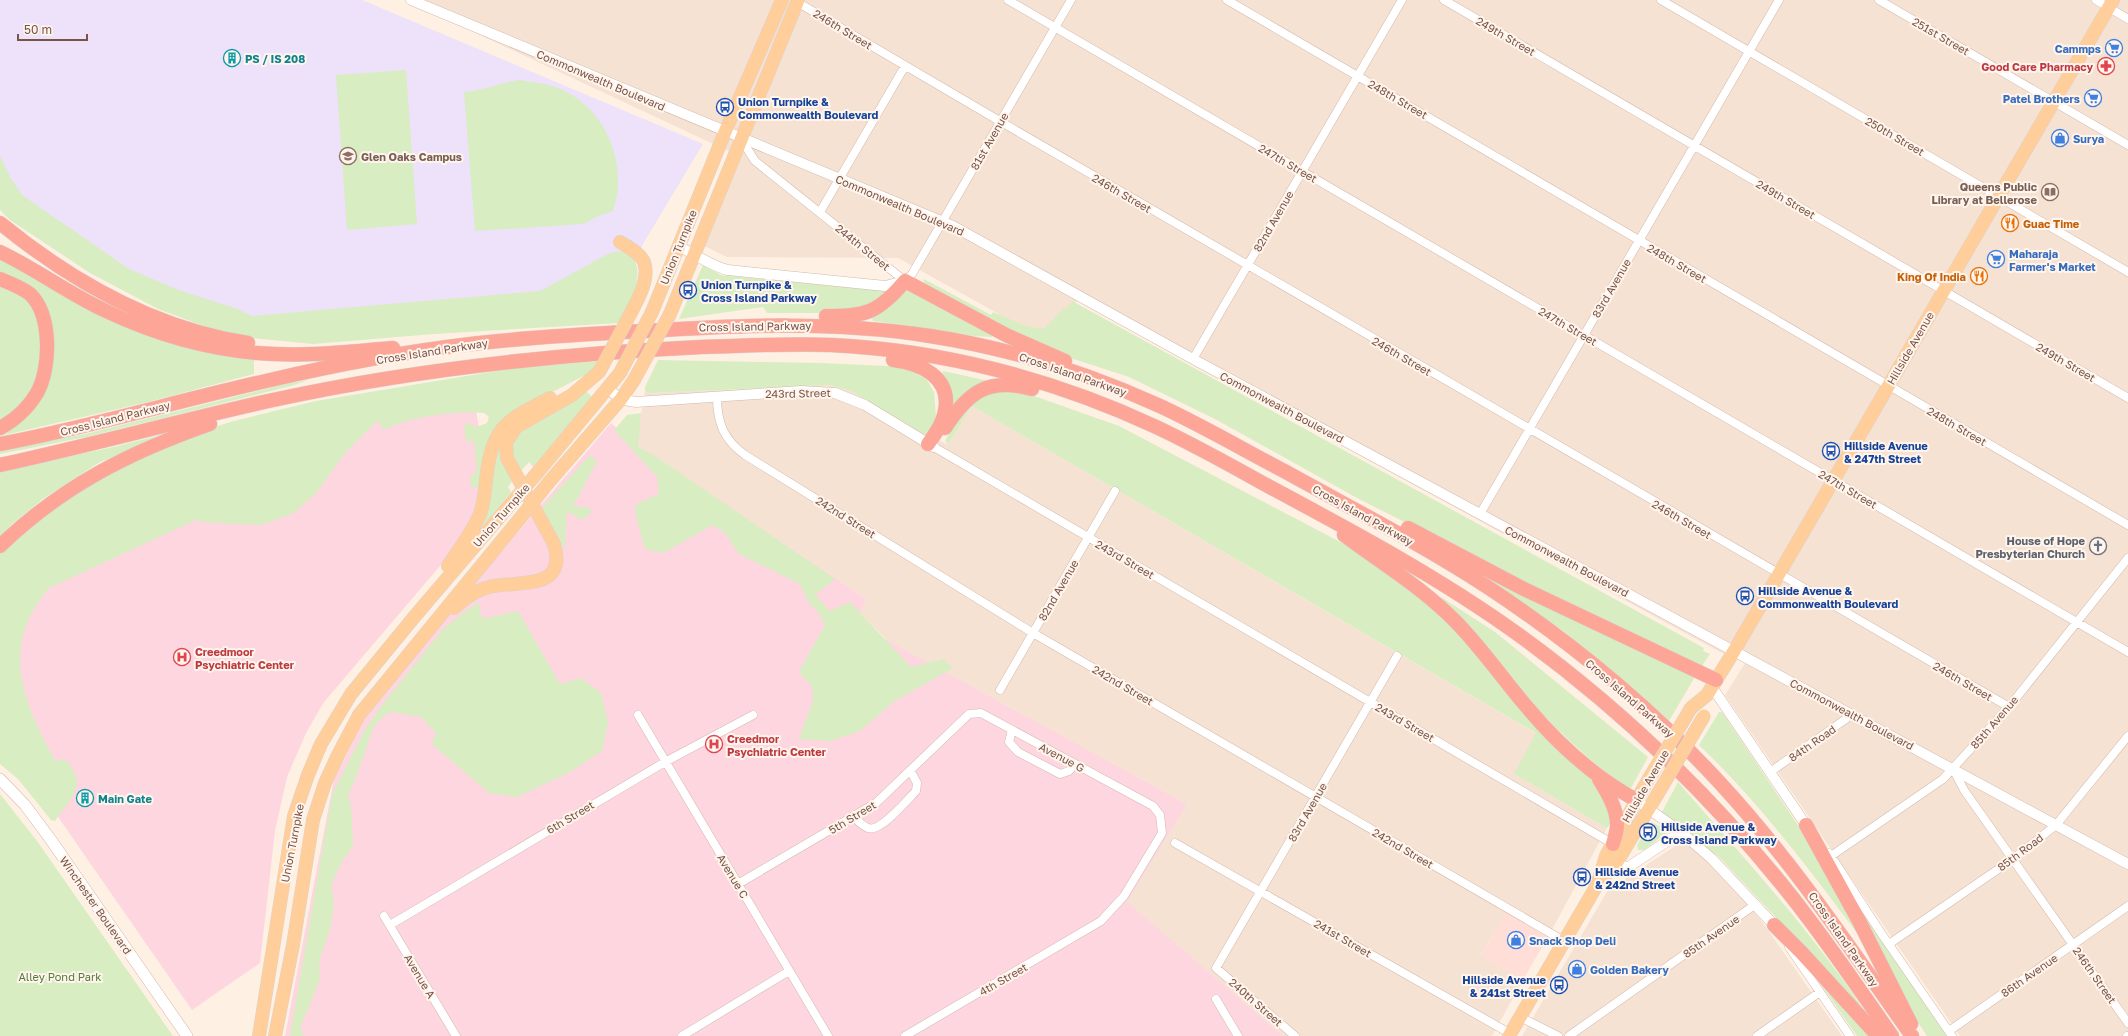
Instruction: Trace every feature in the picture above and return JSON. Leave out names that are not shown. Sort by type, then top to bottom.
[{"type":"highway","points":[[0,223],[27,244],[111,297],[155,317],[195,331],[235,341],[317,351],[380,349]]},
{"type":"highway","points":[[0,252],[105,311],[149,329],[188,342],[233,350],[275,354],[317,354],[534,338]]},
{"type":"highway","points":[[0,279],[14,284],[30,295],[41,310],[46,330],[47,350],[44,372],[38,392],[24,410],[9,423],[0,428]]},
{"type":"highway","points":[[759,324],[810,315],[844,316],[869,312],[886,302],[905,282],[1006,335],[1059,357],[1101,381]]},
{"type":"highway","name":"Cross Island Parkway","points":[[0,444],[68,431],[266,381],[334,367],[468,344],[534,338],[759,324],[865,327],[936,337],[1004,351],[1101,381],[1194,423],[1430,552],[1488,588],[1570,646],[1647,712],[1719,782],[1781,853],[1822,907],[1912,1036]]},
{"type":"highway","points":[[778,344],[832,354],[910,362],[927,369],[939,381],[944,391],[946,403],[942,422],[931,445]]},
{"type":"highway","name":"Cross Island Parkway","points":[[0,465],[77,449],[271,400],[462,366],[536,358],[670,348],[778,344],[836,345],[906,352],[947,359],[1027,378],[1104,405],[1178,437],[1387,550],[1474,604],[1540,650],[1624,721],[1697,790],[1766,866],[1817,930],[1892,1036]]},
{"type":"highway","points":[[931,445],[963,402],[975,393],[995,386],[1017,385],[1056,397],[1104,405]]},
{"type":"highway","points":[[0,546],[40,510],[69,489],[103,468],[135,453],[224,419],[334,388]]},
{"type":"highway","points":[[1328,496],[1393,520],[1712,687]]},
{"type":"highway","points":[[1311,509],[1360,547],[1408,579],[1436,602],[1468,635],[1544,726],[1596,773],[1636,800]]},
{"type":"highway","points":[[1596,773],[1608,795],[1616,817],[1617,826],[1613,844]]},
{"type":"highway","points":[[1806,825],[1862,927],[1904,1008],[1916,1036]]},
{"type":"highway","points":[[1774,925],[1802,953],[1878,1036]]},
{"type":"main road","name":"Union Turnpike","points":[[259,1036],[294,816],[308,775],[321,744],[351,694],[415,616],[608,390],[620,373],[652,312],[725,132],[782,0]]},
{"type":"main road","name":"Union Turnpike","points":[[275,1036],[293,944],[312,820],[325,783],[359,715],[549,482],[621,399],[634,380],[670,314],[798,1]]},
{"type":"main road","name":"Hillside Avenue","points":[[1597,885],[1606,856],[1636,800],[1691,708],[1712,687],[1734,651],[2111,4]]},
{"type":"main road","points":[[431,626],[468,596],[488,587],[539,581],[550,576],[557,560],[554,544],[507,458],[506,443],[516,427],[572,395],[601,368],[643,288],[645,272],[644,262],[638,254],[620,242]]},
{"type":"main road","points":[[415,616],[470,534],[480,514],[484,498],[489,453],[493,442],[501,430],[514,417],[601,368]]},
{"type":"main road","name":"Hillside Avenue","points":[[1510,1035],[1597,885],[1617,862],[1704,716],[1712,687]]},
{"type":"main road","name":"Winchester Boulevard","points":[[0,779],[25,805],[51,840],[187,1036]]},
{"type":"street","name":"247th Street","points":[[1008,0],[2128,652]]},
{"type":"street","name":"81st Avenue","points":[[905,282],[912,274],[1071,0]]},
{"type":"street","name":"248th Street","points":[[1227,0],[2128,525]]},
{"type":"street","name":"82nd Avenue","points":[[1193,359],[1402,0]]},
{"type":"street","name":"249th Street","points":[[1444,0],[2128,398]]},
{"type":"street","name":"250th Street","points":[[1661,0],[2128,272]]},
{"type":"street","name":"83rd Avenue","points":[[1480,514],[1779,0]]},
{"type":"street","name":"251st Street","points":[[1879,0],[2128,145]]},
{"type":"street","points":[[2096,0],[2111,4],[2128,19]]},
{"type":"street","name":"Commonwealth Boulevard","points":[[414,1],[942,222],[2128,864]]},
{"type":"street","name":"246th Street","points":[[798,1],[1000,122],[1778,575],[2008,707]]},
{"type":"street","points":[[820,212],[905,66]]},
{"type":"street","name":"244th Street","points":[[741,139],[755,161],[905,282]]},
{"type":"street","points":[[678,246],[718,268],[728,270],[885,286],[905,282]]},
{"type":"street","name":"243rd Street","points":[[608,390],[621,399],[636,402],[801,391],[835,393],[865,405],[1088,538],[1613,844]]},
{"type":"street","name":"242nd Street","points":[[717,397],[721,429],[729,441],[740,451],[1033,632],[1564,942]]},
{"type":"street","name":"82nd Avenue","points":[[1000,690],[1115,491]]},
{"type":"street","name":"85th Avenue","points":[[1831,856],[1942,780],[1953,769],[2008,707],[2128,558]]},
{"type":"street","name":"83rd Avenue","points":[[1216,968],[1397,656]]},
{"type":"street","points":[[1712,687],[1806,825],[1831,856],[1889,944],[1951,1033]]},
{"type":"street","name":"Avenue G","points":[[969,714],[980,713],[1153,806]]},
{"type":"street","name":"5th Street","points":[[738,884],[876,803],[969,714]]},
{"type":"street","name":"84th Road","points":[[1770,772],[1853,714]]},
{"type":"street","name":"6th Street","points":[[390,924],[665,762],[752,715]]},
{"type":"street","name":"Avenue C","points":[[638,716],[828,1036]]},
{"type":"street","points":[[1012,730],[1009,742],[1018,752],[1060,774],[1069,771],[1075,764]]},
{"type":"street","name":"85th Road","points":[[1889,944],[2013,859],[2056,825],[2128,736]]},
{"type":"street","name":"246th Street","points":[[1953,769],[1964,790],[2128,1023]]},
{"type":"street","points":[[853,816],[868,828],[874,829],[883,823],[916,791],[917,783],[910,770]]},
{"type":"street","points":[[1636,800],[1681,832],[1712,859],[1756,904],[1774,925],[1850,1036]]},
{"type":"street","name":"4th Street","points":[[905,1036],[1101,921],[1124,896],[1162,833],[1160,815],[1153,806]]},
{"type":"street","points":[[1617,862],[1627,868],[1681,832]]},
{"type":"street","name":"241st Street","points":[[1176,843],[1510,1035]]},
{"type":"street","name":"85th Avenue","points":[[1568,1036],[1756,904]]},
{"type":"street","name":"86th Avenue","points":[[1951,1033],[2128,906]]},
{"type":"street","name":"Avenue A","points":[[384,916],[456,1036]]},
{"type":"street","name":"240th Street","points":[[1216,968],[1295,1036]]},
{"type":"street","points":[[682,1036],[789,971]]},
{"type":"street","points":[[1757,1036],[1820,992]]},
{"type":"street","points":[[1216,999],[1238,1036]]},
{"type":"street","points":[[1520,1017],[1558,1036]]},
{"type":"shaded area","name":"Glen Oaks Campus","points":[[0,0],[362,0],[703,144],[616,289],[283,321],[176,306],[14,197],[0,167]]},
{"type":"shaded area","points":[[405,0],[2128,0],[2128,1036],[1960,1036],[1725,695],[1745,663],[1716,650],[1077,301],[1051,343],[898,258],[727,257],[704,246],[739,156]]},
{"type":"shaded area","points":[[830,385],[851,391],[948,445],[972,406],[1537,734],[1514,774],[1607,828],[1548,937],[1506,913],[1481,955],[1523,980],[1492,1036],[1283,1036],[1126,902],[1187,804],[945,672],[943,659],[928,663],[887,640],[859,612],[867,599],[638,447],[638,432],[645,391],[650,393]]},
{"type":"shaded area","name":"Creedmoor Psychiatric Center","points":[[475,403],[483,455],[478,504],[457,546],[324,702],[307,731],[287,777],[275,831],[260,963],[192,1010],[56,814],[0,738],[0,602],[277,427]]},
{"type":"shaded area","name":"Creedmor Psychiatric Center","points":[[611,423],[638,447],[867,599],[854,622],[1187,804],[1127,902],[1283,1036],[285,1036],[334,779],[369,710],[420,647]]},
{"type":"shaded area","points":[[1683,841],[1716,869],[1742,896],[1763,923],[1842,1036],[1522,1036],[1608,890]]},
{"type":"shaded area","points":[[1506,912],[1548,937],[1523,980],[1481,956]]},
{"type":"green space","points":[[406,70],[417,224],[347,230],[336,75]]},
{"type":"green space","points":[[519,80],[558,88],[575,97],[589,109],[601,123],[610,139],[618,175],[617,193],[613,211],[596,217],[584,224],[475,231],[464,92]]},
{"type":"green space","points":[[0,156],[10,177],[22,195],[129,269],[181,291],[235,308],[252,316],[540,291],[608,254],[617,251],[626,252],[636,263],[638,272],[635,290],[619,323],[434,334],[313,344],[251,338],[201,325],[158,309],[90,273],[10,220],[0,210]]},
{"type":"green space","points":[[0,258],[83,304],[254,358],[254,374],[148,402],[0,436],[0,432],[33,395],[50,373],[52,368],[54,344],[52,330],[42,304],[25,284],[0,272]]},
{"type":"green space","points":[[703,265],[721,275],[886,291],[873,306],[834,313],[767,313],[763,307],[679,319]]},
{"type":"green space","points":[[924,279],[991,315],[993,312],[1026,326],[1044,329],[1064,308],[1067,309],[1072,301],[1704,648],[1703,651],[1710,654],[1702,666],[1557,598],[1357,498],[1217,420],[1129,377],[1049,351],[922,287],[925,283],[923,281]]},
{"type":"green space","points":[[0,283],[26,298],[34,313],[39,330],[41,348],[39,366],[34,384],[26,399],[15,412],[0,422]]},
{"type":"green space","points":[[908,288],[992,330],[992,337],[947,333],[873,321],[871,314],[889,308]]},
{"type":"green space","points":[[658,360],[821,363],[887,366],[912,371],[927,380],[934,392],[936,417],[929,434],[924,434],[851,391],[830,385],[650,393],[645,391],[645,387]]},
{"type":"green space","points":[[600,361],[591,372],[508,415],[480,488],[471,487],[470,475],[477,473],[474,441],[466,442],[464,425],[469,423],[476,427],[487,423],[489,417],[484,413],[445,414],[419,418],[383,430],[378,420],[345,453],[317,492],[294,513],[261,525],[200,522],[198,519],[49,588],[34,610],[24,631],[20,652],[21,673],[25,695],[33,716],[56,762],[62,759],[71,766],[76,777],[76,789],[70,801],[55,821],[51,820],[18,779],[0,764],[0,553],[27,526],[97,476],[166,442],[234,421],[316,401],[515,368]]},
{"type":"green space","points":[[943,371],[989,381],[953,407],[951,395],[942,375]]},
{"type":"green space","points":[[309,380],[291,386],[86,437],[0,454],[0,449],[85,434],[290,383]]},
{"type":"green space","points":[[586,391],[592,397],[533,467],[529,462],[521,471],[514,460],[512,450],[515,439],[522,428]]},
{"type":"green space","points":[[990,391],[1023,392],[1119,426],[1367,556],[1435,607],[1594,779],[1613,819],[1607,828],[1514,774],[1536,733],[972,406],[948,445],[945,441],[961,412]]},
{"type":"green space","points":[[641,413],[638,447],[655,456],[835,579],[815,595],[830,611],[850,602],[911,667],[943,659],[953,668],[893,702],[860,731],[830,741],[799,739],[813,701],[812,686],[799,672],[825,625],[819,613],[809,603],[800,584],[739,554],[725,533],[713,525],[663,553],[645,549],[637,521],[635,505],[659,494],[657,477],[614,430],[627,415]]},
{"type":"green space","points":[[165,434],[166,436],[100,462],[44,498],[11,525],[0,537],[0,471],[109,448]]},
{"type":"green space","points":[[502,436],[514,479],[508,487],[511,492],[478,532]]},
{"type":"green space","points":[[589,456],[594,458],[597,463],[573,506],[589,508],[592,512],[582,520],[567,511],[565,549],[542,508]]},
{"type":"green space","points":[[1483,575],[1696,675],[1669,721],[1622,679],[1562,630]]},
{"type":"green space","points":[[1441,597],[1495,632],[1648,757],[1630,790],[1577,748],[1552,724],[1506,675],[1440,598]]},
{"type":"green space","points":[[478,602],[482,619],[518,611],[560,684],[581,678],[601,693],[608,722],[602,751],[570,772],[517,797],[489,793],[432,744],[436,733],[421,717],[391,712],[384,716],[374,726],[355,780],[348,795],[351,806],[353,846],[341,863],[331,885],[334,902],[330,929],[320,958],[319,982],[300,1028],[304,1036],[290,1036],[332,795],[364,731],[382,705],[444,628]]},
{"type":"green space","points":[[1719,712],[1722,712],[1826,867],[1875,957],[1770,821],[1724,769],[1699,745]]},
{"type":"green space","points":[[1678,782],[1776,894],[1823,952],[1866,1013],[1719,857],[1662,812]]},
{"type":"green space","name":"Alley Pond Park","points":[[0,794],[37,841],[173,1036],[0,1036]]},
{"type":"green space","points":[[1651,822],[1669,831],[1644,850],[1638,850],[1637,845]]},
{"type":"green space","points":[[1861,910],[1947,1036],[1927,1036],[1915,1018]]},
{"type":"green space","points":[[1823,983],[1873,1036],[1857,1036],[1822,986]]},
{"type":"place","name":"Cammps","points":[[2114,48]]},
{"type":"place","name":"PS / IS 208","points":[[232,58]]},
{"type":"place","name":"Good Care Pharmacy","points":[[2106,66]]},
{"type":"place","name":"Patel Brothers","points":[[2093,98]]},
{"type":"place","name":"Union Turnpike & Commonwealth Boulevard","points":[[725,107]]},
{"type":"place","name":"Surya","points":[[2060,138]]},
{"type":"place","name":"Glen Oaks Campus","points":[[348,156]]},
{"type":"place","name":"Queens Public Library at Bellerose","points":[[2050,192]]},
{"type":"place","name":"Guac Time","points":[[2010,223]]},
{"type":"place","name":"Maharaja Farmer's Market","points":[[1996,259]]},
{"type":"place","name":"King Of India","points":[[1979,276]]},
{"type":"place","name":"Union Turnpike & Cross Island Parkway","points":[[688,290]]},
{"type":"place","name":"Hillside Avenue & 247th Street","points":[[1831,451]]},
{"type":"place","name":"House of Hope Presbyterian Church","points":[[2098,546]]},
{"type":"place","name":"Hillside Avenue & Commonwealth Boulevard","points":[[1745,596]]},
{"type":"place","name":"Creedmoor Psychiatric Center","points":[[182,657]]},
{"type":"place","name":"Creedmor Psychiatric Center","points":[[714,744]]},
{"type":"place","name":"Main Gate","points":[[85,798]]},
{"type":"place","name":"Hillside Avenue & Cross Island Parkway","points":[[1648,832]]},
{"type":"place","name":"Hillside Avenue & 242nd Street","points":[[1582,877]]},
{"type":"place","name":"Snack Shop Deli","points":[[1516,940]]},
{"type":"place","name":"Golden Bakery","points":[[1577,969]]},
{"type":"place","name":"Hillside Avenue & 241st Street","points":[[1559,985]]}]
